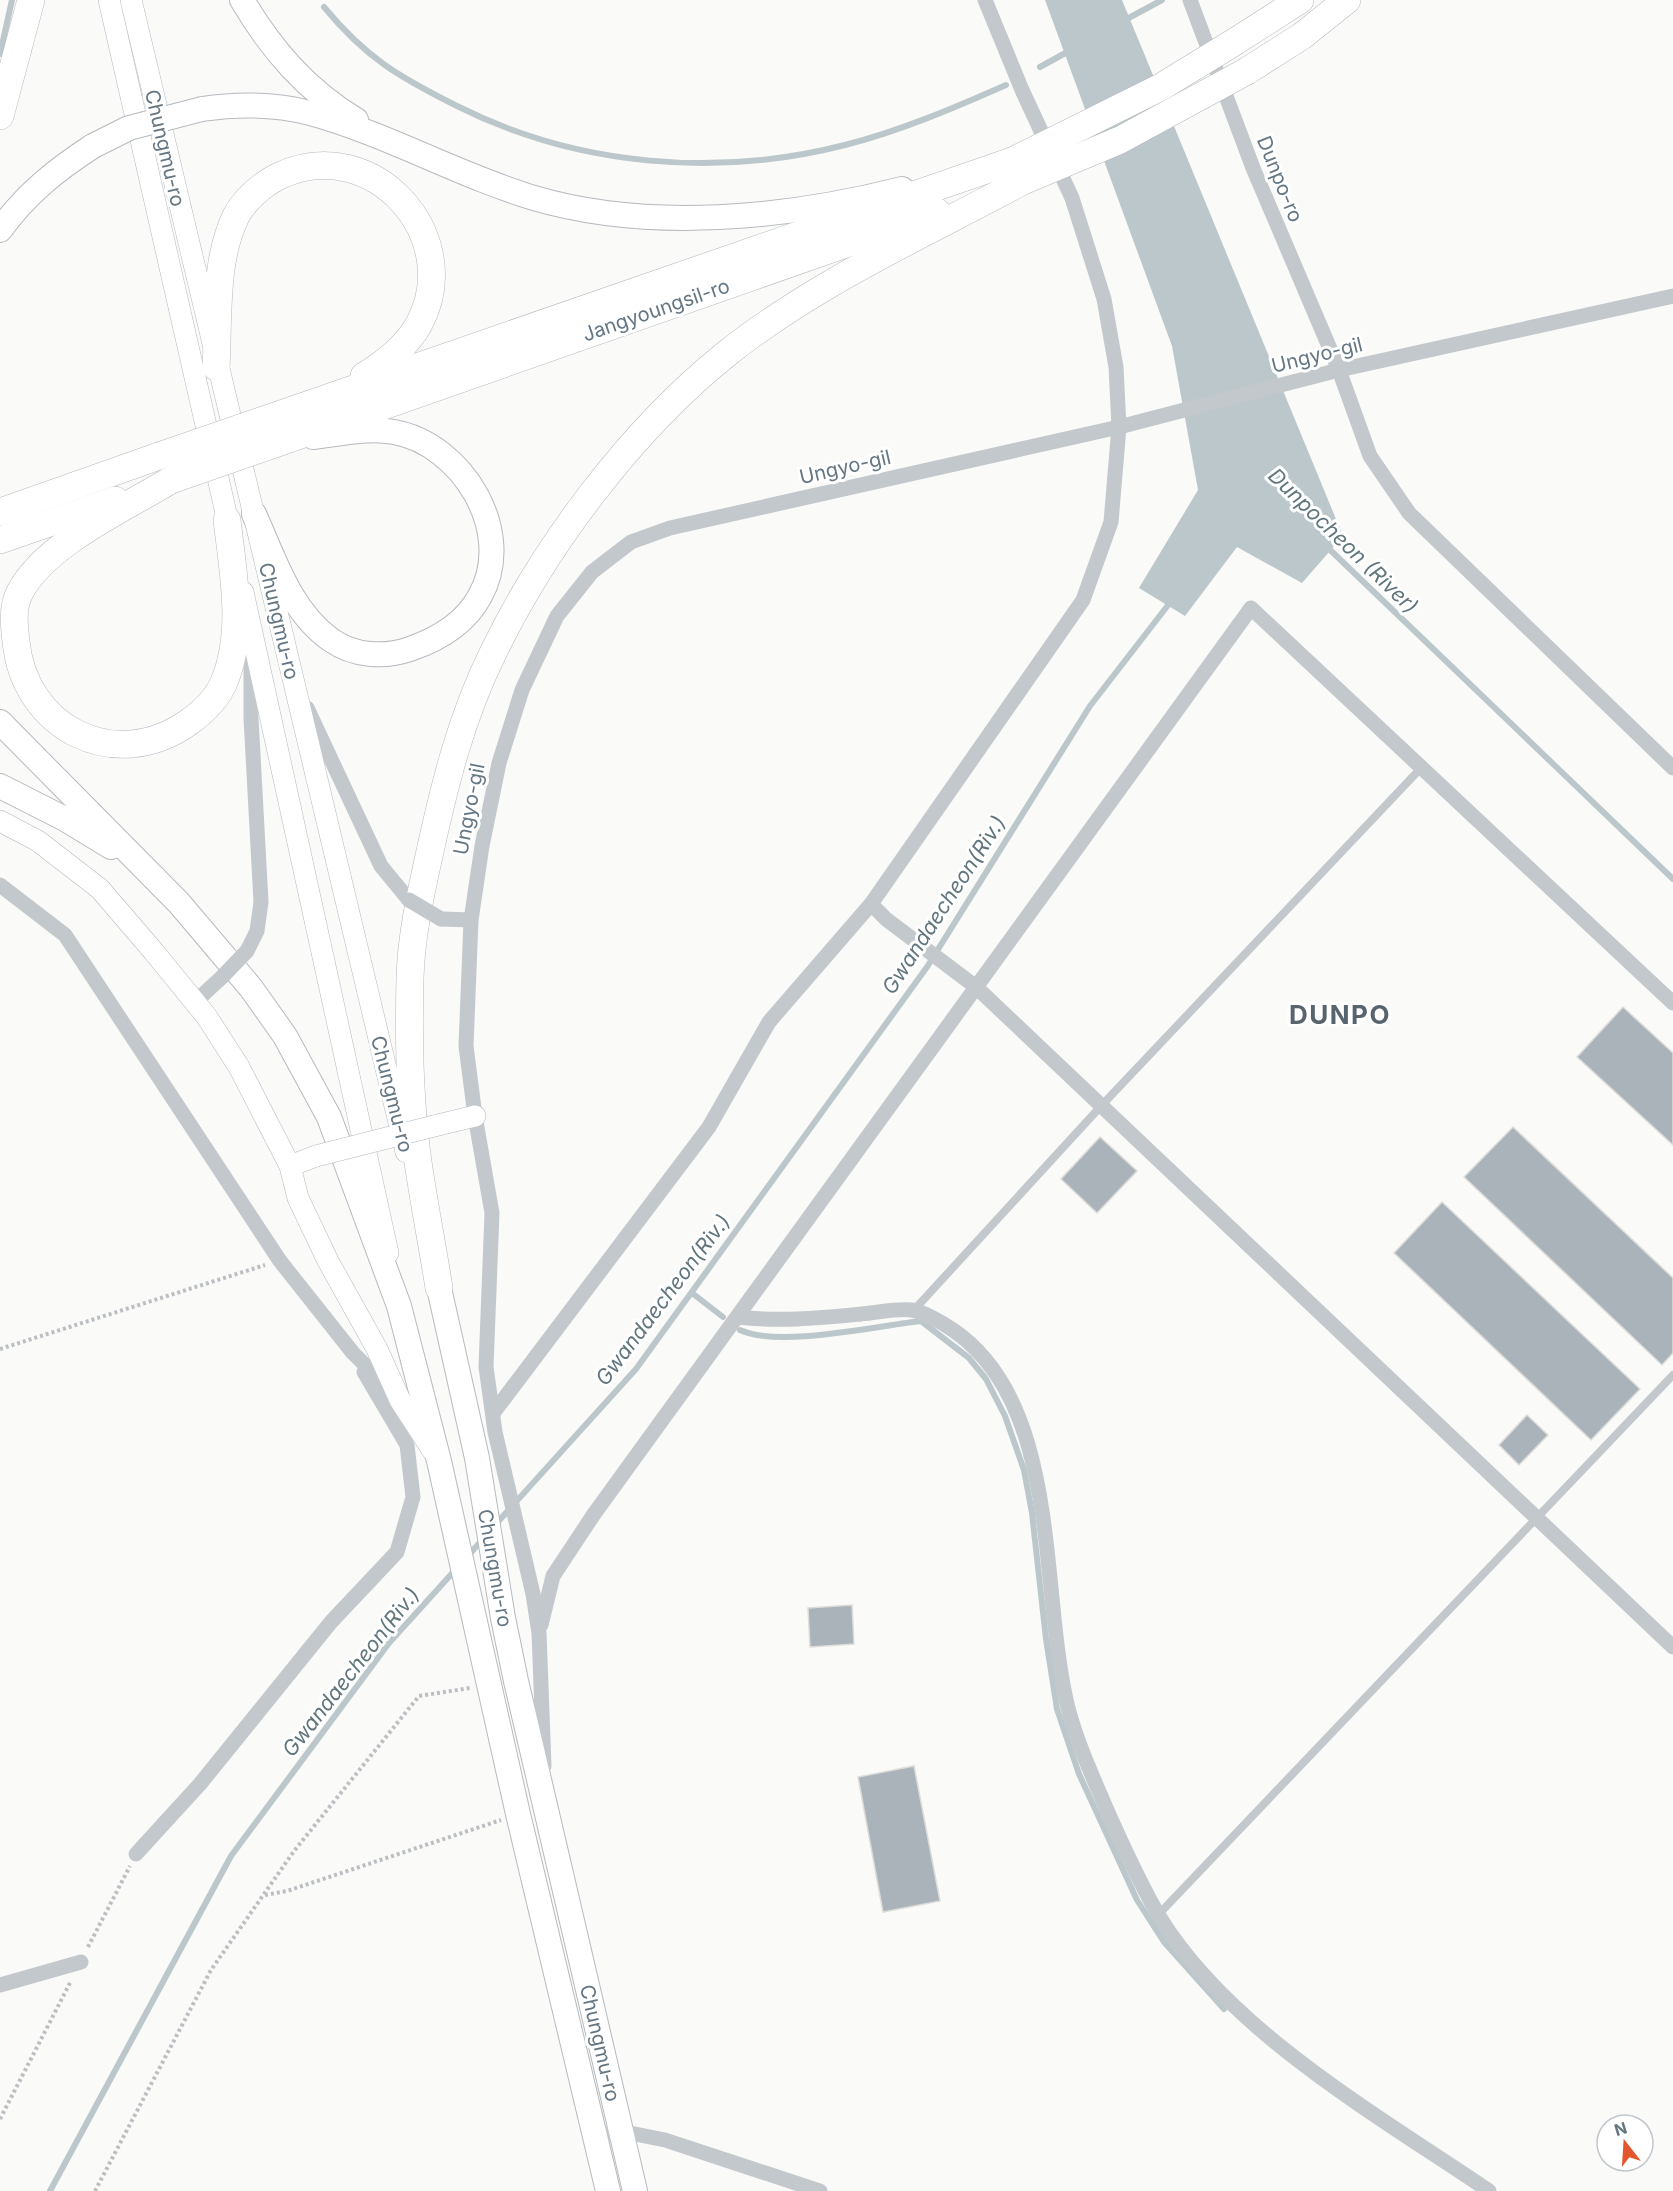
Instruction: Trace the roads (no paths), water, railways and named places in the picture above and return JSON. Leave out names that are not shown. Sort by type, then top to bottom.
[{"type":"highway","points":[[0,116],[31,0]]},
{"type":"highway","points":[[439,1288],[412,1106],[410,977],[414,922],[444,784],[466,719],[492,653],[541,566],[633,445],[672,402],[727,354],[798,303],[1161,87],[1300,0]]},
{"type":"highway","points":[[1018,171],[1120,140],[1247,71],[1302,36],[1347,0]]},
{"type":"highway","points":[[0,540],[171,480],[285,427],[370,372],[407,341],[426,309],[431,271],[425,241],[410,211],[385,184],[358,170],[324,164],[291,171],[274,179],[248,200],[238,213],[231,229],[223,261],[216,368]]},
{"type":"highway","name":"Jangyoungsil-ro","points":[[285,427],[1018,171]]},
{"type":"highway","points":[[0,512],[159,456],[285,427]]},
{"type":"highway","points":[[171,480],[66,543],[43,561],[19,593],[14,627],[20,666],[34,699],[62,726],[79,736],[99,742],[122,745],[144,742],[182,727],[200,714],[214,698],[224,682],[234,636],[234,581],[227,520]]},
{"type":"main road","points":[[242,0],[259,30],[299,78],[349,116],[416,152]]},
{"type":"main road","points":[[0,230],[33,189],[56,170],[93,146],[129,128],[202,109],[229,105],[308,112],[535,198],[597,210],[664,218],[746,215],[1018,171]]},
{"type":"main road","points":[[254,514],[292,596],[320,630],[349,649],[385,655],[425,644],[458,624],[481,596],[490,565],[490,534],[474,490],[445,456],[421,441],[391,431],[285,427]]},
{"type":"main road","points":[[0,722],[179,903],[251,988],[285,1036],[310,1079],[334,1128],[399,1305]]},
{"type":"main road","points":[[0,786],[55,813],[108,844],[179,903]]},
{"type":"main road","name":"Chungmu-ro","points":[[439,1288],[477,1458],[503,1618],[544,1805],[635,2191]]},
{"type":"main road","name":"Chungmu-ro","points":[[399,1305],[447,1492],[492,1687],[518,1814],[608,2191]]},
{"type":"street","name":"Chungmu-ro","points":[[110,0],[251,625],[399,1305]]},
{"type":"street","name":"Chungmu-ro","points":[[131,0],[216,368],[254,514],[439,1288]]},
{"type":"street","points":[[494,1412],[709,1128],[769,1022],[871,904],[1083,600],[1112,522],[1125,425],[1111,332],[1088,243],[1072,198],[1022,90],[985,0]]},
{"type":"street","name":"Dunpo-ro","points":[[1190,0],[1253,168],[1370,456],[1409,513],[1673,768]]},
{"type":"street","name":"Ungyo-gil","points":[[539,1634],[533,1594],[495,1432],[486,1367],[492,1213],[475,1116],[466,1046],[471,920],[482,846],[499,763],[522,690],[557,616],[592,572],[631,542],[670,528],[1125,425],[1337,371],[1673,296]]},
{"type":"street","points":[[544,1805],[539,1634],[553,1576],[594,1514],[738,1317],[972,984],[1251,608],[1673,1003]]},
{"type":"street","points":[[195,1002],[246,951],[257,931],[261,902],[251,718],[251,625]]},
{"type":"street","points":[[291,673],[381,866],[409,900],[441,919],[471,920]]},
{"type":"street","points":[[0,821],[38,841],[100,889],[195,1002],[239,1067],[290,1166],[298,1198],[323,1250],[377,1349],[400,1400],[439,1461]]},
{"type":"street","points":[[0,885],[65,934],[280,1261],[353,1353],[400,1400]]},
{"type":"street","points":[[871,904],[886,919],[972,984],[1673,1647]]},
{"type":"street","points":[[290,1166],[316,1156],[475,1116]]},
{"type":"street","points":[[738,1317],[776,1322],[914,1310],[952,1329],[978,1351],[997,1372],[1012,1404],[1040,1492],[1057,1643],[1068,1708],[1092,1777],[1158,1915],[1182,1950],[1240,2011],[1315,2073],[1489,2191]]},
{"type":"street","points":[[136,1854],[200,1784],[332,1622],[397,1552],[413,1497],[407,1445],[353,1353]]},
{"type":"street","points":[[0,1985],[81,1962]]},
{"type":"street","points":[[594,2137],[620,2131],[665,2140],[820,2191]]},
{"type":"lane","points":[[914,1310],[1102,1105],[1421,768]]},
{"type":"lane","points":[[1158,1915],[1673,1375]]},
{"type":"waterway","points":[[0,54],[12,0]]},
{"type":"waterway","points":[[1123,21],[1162,0]]},
{"type":"waterway","points":[[324,7],[354,40],[384,65],[457,106],[503,126],[550,142],[598,153],[647,160],[697,163],[747,161],[796,155],[845,145],[906,126],[1006,85]]},
{"type":"waterway","points":[[1040,67],[1069,51]]},
{"type":"waterway","name":"Dunpocheon (River)","points":[[1325,545],[1673,879]]},
{"type":"waterway","name":"Gwandaecheon(Riv.)","points":[[495,1525],[636,1369],[927,967],[1090,706],[1172,600]]},
{"type":"waterway","points":[[692,1293],[723,1317]]},
{"type":"waterway","points":[[740,1330],[757,1335],[803,1336],[921,1321],[969,1358],[986,1379],[1005,1416],[1024,1470],[1032,1513],[1046,1639],[1057,1709],[1079,1774],[1137,1900],[1164,1942],[1224,2009]]},
{"type":"waterway","name":"Gwandaecheon(Riv.)","points":[[467,1557],[482,1540]]},
{"type":"waterway","name":"Gwandaecheon(Riv.)","points":[[50,2191],[231,1856],[389,1643],[456,1569]]},
{"type":"district","name":"DUNPO","points":[[1340,1015]]}]
